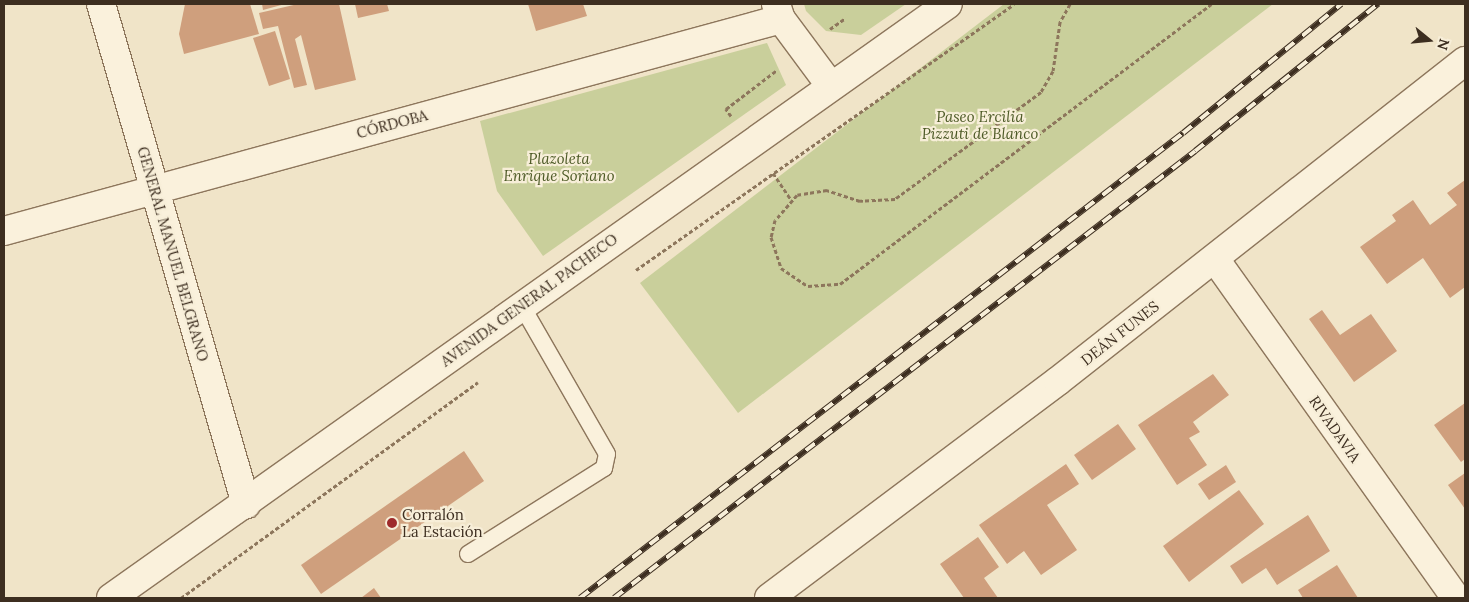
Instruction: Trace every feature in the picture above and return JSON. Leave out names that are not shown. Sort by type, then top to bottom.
[{"type":"street","name":"GENERAL MANUEL BELGRANO","points":[[101,4],[246,504]]},
{"type":"street","name":"AVENIDA GENERAL PACHECO","points":[[111,598],[246,504],[830,85],[948,4]]},
{"type":"street","name":"CÓRDOBA","points":[[4,231],[778,12]]},
{"type":"street","points":[[778,12],[830,85]]},
{"type":"street","name":"DEÁN FUNES","points":[[770,598],[1214,259],[1465,61]]},
{"type":"street","name":"RIVADAVIA","points":[[1214,259],[1456,598]]},
{"type":"lane","points":[[468,554],[604,468],[607,454],[522,306]]},
{"type":"path","points":[[628,275],[1014,4]]},
{"type":"path","points":[[1070,4],[1060,22],[1053,71],[1041,92],[895,199],[860,201],[827,190],[797,196],[775,220],[773,253],[781,268],[808,286],[840,284],[1211,4]]},
{"type":"path","points":[[181,598],[483,378]]},
{"type":"green space","points":[[804,4],[906,4],[861,35],[826,31],[806,11]]},
{"type":"green space","name":"Paseo Ercilia Pizzuti de Blanco","points":[[1004,4],[1273,4],[738,413],[640,283]]},
{"type":"green space","name":"Plazoleta Enrique Soriano","points":[[767,43],[786,85],[543,256],[497,191],[480,121]]},
{"type":"building","points":[[185,4],[250,4],[259,34],[184,54],[179,34]]},
{"type":"building","points":[[262,4],[285,4],[263,10]]},
{"type":"building","points":[[298,4],[339,4],[356,80],[315,90],[301,35],[295,39],[307,85],[294,88],[278,26],[263,29],[259,13]]},
{"type":"building","points":[[355,4],[387,4],[389,11],[358,18]]},
{"type":"building","points":[[528,4],[583,4],[587,16],[536,31]]},
{"type":"building","points":[[275,31],[290,79],[269,86],[253,38]]},
{"type":"building","points":[[1465,180],[1465,287],[1450,298],[1423,258],[1387,284],[1360,247],[1396,221],[1392,215],[1413,200],[1430,225],[1457,205],[1447,193]]},
{"type":"building","points":[[1322,310],[1340,335],[1371,314],[1397,351],[1354,382],[1309,319]]},
{"type":"building","points":[[1213,374],[1229,395],[1193,422],[1200,432],[1189,438],[1207,465],[1177,485],[1138,425]]},
{"type":"building","points":[[1465,403],[1465,459],[1461,462],[1434,425]]},
{"type":"building","points":[[1118,424],[1136,449],[1092,480],[1074,455]]},
{"type":"building","name":"Corralón La Estación","points":[[464,451],[484,481],[321,594],[301,565]]},
{"type":"building","points":[[1066,464],[1079,484],[1047,505],[1077,550],[1041,575],[1024,551],[1007,564],[979,525]]},
{"type":"building","points":[[1226,465],[1236,482],[1209,500],[1198,484]]},
{"type":"building","points":[[1465,473],[1465,509],[1448,485]]},
{"type":"building","points":[[1239,490],[1264,524],[1189,582],[1163,546]]},
{"type":"building","points":[[1308,515],[1330,551],[1277,585],[1266,568],[1242,584],[1230,566]]},
{"type":"building","points":[[978,537],[999,567],[984,578],[998,598],[964,598],[940,564]]},
{"type":"building","points":[[1337,565],[1358,598],[1303,598],[1298,590]]},
{"type":"building","points":[[374,588],[381,598],[361,598]]},
{"type":"railway","points":[[580,598],[1183,133],[1341,4]]},
{"type":"railway","points":[[614,598],[1195,151],[1378,4]]},
{"type":"place","name":"Corralón La Estación","points":[[392,523]]}]
